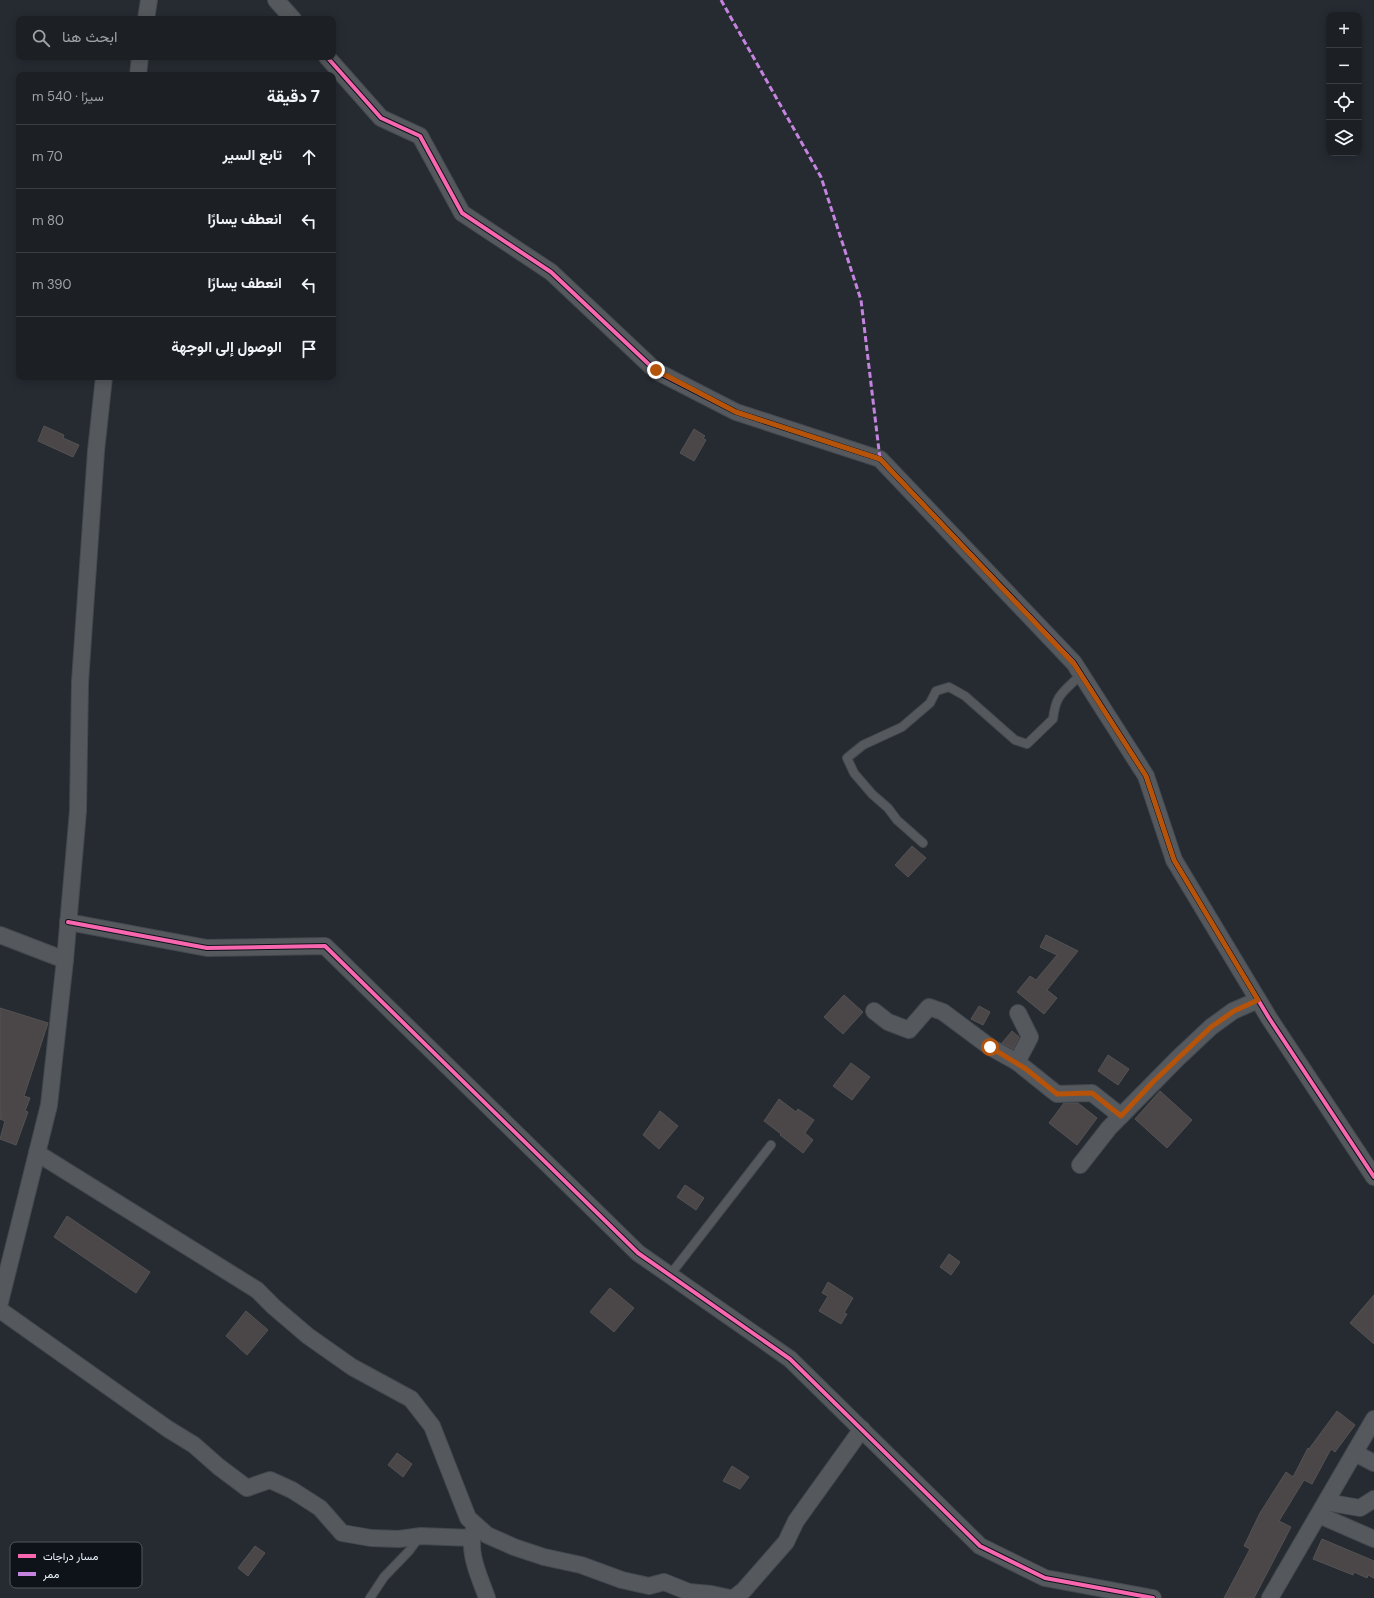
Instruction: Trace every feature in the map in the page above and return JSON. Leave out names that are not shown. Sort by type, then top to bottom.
[{"type":"street","points":[[146,16],[149,0]]},
{"type":"street","points":[[276,0],[290,16]]},
{"type":"street","points":[[138,72],[140,60]]},
{"type":"street","points":[[330,60],[382,118],[420,136],[462,213],[551,272],[656,370],[736,412],[880,459],[1074,664],[1146,776],[1174,860],[1258,1000],[1374,1177]]},
{"type":"street","points":[[0,1302],[49,1106],[65,960],[78,811],[80,674],[96,451],[104,380]]},
{"type":"street","points":[[68,922],[207,948],[325,946],[638,1253],[790,1359],[980,1546],[1046,1578],[1153,1598]]},
{"type":"street","points":[[0,935],[65,960]]},
{"type":"street","points":[[1080,1165],[1109,1128],[1154,1081],[1211,1027],[1234,1011],[1258,1000]]},
{"type":"street","points":[[874,1011],[888,1022],[909,1030],[929,1007],[943,1012],[990,1047],[1017,1062],[1057,1094],[1092,1093],[1121,1116]]},
{"type":"street","points":[[1017,1062],[1030,1037],[1018,1013]]},
{"type":"street","points":[[37,1153],[257,1290],[274,1307],[321,1345],[352,1367],[411,1399],[432,1426],[474,1532],[473,1559],[487,1598]]},
{"type":"street","points":[[0,1310],[168,1429],[194,1445],[218,1467],[247,1488],[270,1480],[292,1490],[320,1508],[342,1533],[371,1538],[399,1538],[474,1532],[487,1535],[514,1547],[544,1557],[581,1564],[629,1582],[649,1586],[664,1582],[674,1592],[689,1592],[735,1597],[786,1542],[796,1521],[862,1429]]},
{"type":"street","points":[[1270,1598],[1374,1419]]},
{"type":"street","points":[[1355,1453],[1374,1463]]},
{"type":"street","points":[[1322,1509],[1360,1508],[1374,1499]]},
{"type":"street","points":[[1322,1509],[1374,1539]]},
{"type":"lane","points":[[922,843],[872,794],[854,773],[847,758],[863,745],[902,727],[930,703],[936,691],[950,687],[965,696],[1015,740],[1028,744],[1053,719],[1054,704],[1061,693],[1081,674]]},
{"type":"lane","points":[[670,1275],[771,1144]]},
{"type":"lane","points":[[370,1598],[384,1577],[421,1536]]},
{"type":"building","points":[[44,426],[64,435],[63,438],[79,445],[73,457],[38,441]]},
{"type":"building","points":[[694,429],[705,436],[703,438],[706,440],[694,461],[680,453]]},
{"type":"building","points":[[912,846],[926,858],[908,877],[895,865]]},
{"type":"building","points":[[1046,935],[1078,951],[1047,990],[1057,998],[1044,1014],[1017,992],[1030,976],[1036,980],[1057,955],[1040,947]]},
{"type":"building","points":[[844,995],[863,1012],[843,1034],[824,1017]]},
{"type":"building","points":[[979,1006],[990,1012],[983,1025],[971,1019]]},
{"type":"building","points":[[0,1008],[48,1023],[24,1096],[30,1098],[25,1111],[28,1112],[16,1145],[0,1139],[5,1121],[0,1119]]},
{"type":"building","points":[[1012,1031],[1019,1037],[1013,1049],[1002,1043]]},
{"type":"building","points":[[1108,1055],[1129,1069],[1118,1085],[1098,1071]]},
{"type":"building","points":[[851,1063],[870,1077],[852,1100],[833,1086]]},
{"type":"building","points":[[1160,1091],[1192,1120],[1167,1148],[1135,1119]]},
{"type":"building","points":[[779,1099],[796,1112],[798,1109],[814,1120],[805,1133],[813,1140],[803,1153],[764,1121]]},
{"type":"building","points":[[1064,1103],[1078,1103],[1097,1118],[1077,1145],[1049,1123]]},
{"type":"building","points":[[660,1111],[678,1126],[659,1149],[643,1135]]},
{"type":"building","points":[[685,1185],[704,1198],[696,1210],[677,1197]]},
{"type":"building","points":[[67,1216],[150,1272],[136,1293],[54,1237]]},
{"type":"building","points":[[949,1254],[960,1262],[951,1275],[940,1267]]},
{"type":"building","points":[[828,1282],[853,1298],[844,1313],[847,1314],[841,1324],[819,1311],[828,1296],[822,1293]]},
{"type":"building","points":[[610,1288],[634,1308],[614,1332],[590,1312]]},
{"type":"building","points":[[1374,1295],[1374,1344],[1350,1323]]},
{"type":"building","points":[[246,1311],[268,1330],[247,1355],[226,1336]]},
{"type":"building","points":[[1337,1411],[1355,1425],[1335,1452],[1331,1449],[1312,1484],[1304,1480],[1279,1521],[1291,1527],[1254,1598],[1224,1598],[1250,1549],[1244,1546],[1260,1513],[1286,1472],[1293,1477],[1308,1448],[1309,1449]]},
{"type":"building","points":[[397,1453],[412,1464],[403,1477],[388,1465]]},
{"type":"building","points":[[732,1466],[749,1477],[740,1489],[723,1481]]},
{"type":"building","points":[[1322,1539],[1374,1561],[1374,1578],[1368,1575],[1367,1578],[1354,1572],[1353,1575],[1313,1559]]},
{"type":"building","points":[[255,1546],[265,1553],[248,1576],[238,1568]]},
{"type":"marked path","points":[[721,0],[821,177],[861,300],[880,459]]},
{"type":"cycle path","points":[[330,60],[381,118],[420,136],[462,213],[551,272],[656,371],[736,412],[880,459],[1074,663],[1146,776],[1174,860],[1269,1018],[1374,1177]]},
{"type":"cycle path","points":[[68,922],[207,948],[325,946],[638,1253],[790,1359],[980,1546],[1045,1578],[1153,1598]]},
{"type":"route","points":[[656,370],[736,412],[880,459],[1074,664],[1146,776],[1174,860],[1258,1000],[1234,1011],[1211,1027],[1154,1081],[1121,1116],[1092,1093],[1057,1094],[1026,1069],[990,1047]]}]
